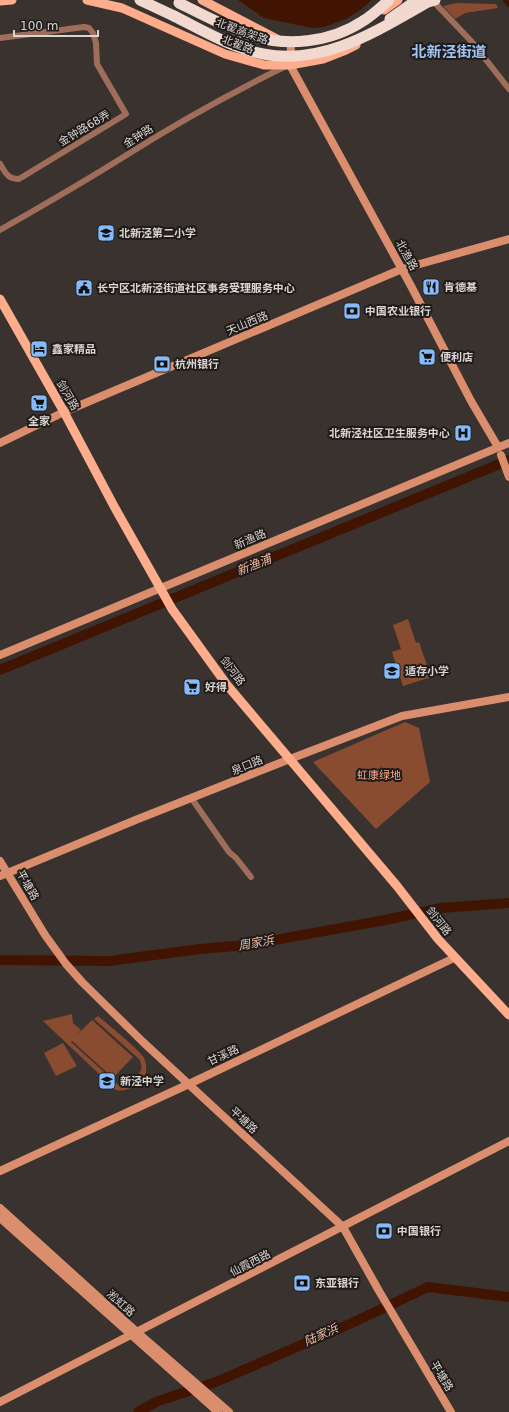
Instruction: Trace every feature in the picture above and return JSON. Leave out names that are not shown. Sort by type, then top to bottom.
[{"type":"highway","name":"北翟高架路","points":[[140,0],[216,37],[263,54],[288,57],[327,51],[346,45],[365,36]]},
{"type":"highway","name":"北翟高架路","points":[[176,2],[223,25],[248,35],[268,40],[288,42],[318,39],[340,33],[363,21],[389,0]]},
{"type":"highway","points":[[365,36],[418,0]]},
{"type":"highway","points":[[365,36],[422,0]]},
{"type":"highway","points":[[365,36],[385,27],[428,2],[435,0]]},
{"type":"main road","points":[[0,1],[12,0]]},
{"type":"main road","name":"北翟路","points":[[87,0],[122,8],[225,54],[264,65],[290,65],[322,59],[346,50],[366,39],[422,0]]},
{"type":"main road","name":"北翟路","points":[[202,0],[276,39],[291,45],[315,44],[362,26],[398,0]]},
{"type":"main road","name":"剑河路","points":[[0,299],[172,609],[227,685],[397,886],[454,958],[509,1015]]},
{"type":"street","points":[[432,0],[472,42],[509,89]]},
{"type":"street","name":"金钟路68弄","points":[[0,38],[84,27],[89,28],[93,33],[96,43],[97,64],[126,114],[19,179],[12,179],[6,174],[0,164]]},
{"type":"street","points":[[290,65],[291,45]]},
{"type":"street","name":"金钟路","points":[[0,230],[125,156],[147,141],[254,82],[290,65]]},
{"type":"street","name":"北渔路","points":[[290,65],[402,269],[499,451],[509,477]]},
{"type":"street","name":"天山西路","points":[[0,443],[64,412],[402,269],[509,239]]},
{"type":"street","name":"新渔路","points":[[0,655],[499,451],[509,443]]},
{"type":"street","name":"泉口路","points":[[0,876],[138,819],[402,716],[509,697]]},
{"type":"street","points":[[192,799],[229,852],[236,858],[250,877]]},
{"type":"street","name":"平塘路","points":[[0,860],[45,935],[66,964],[82,982],[118,1018],[343,1227],[451,1412]]},
{"type":"street","name":"甘溪路","points":[[0,1171],[189,1084],[454,958]]},
{"type":"street","name":"仙霞西路","points":[[0,1402],[509,1141]]},
{"type":"street","name":"淞虹路","points":[[0,1208],[134,1334]]},
{"type":"street","name":"淞虹路","points":[[0,1218],[178,1373],[224,1411]]},
{"type":"green space","points":[[457,3],[496,4],[498,8],[465,13],[455,19],[443,6]]},
{"type":"green space","points":[[408,619],[416,643],[419,642],[431,677],[403,686],[392,652],[401,649],[393,625]]},
{"type":"green space","name":"虹康绿地","points":[[405,722],[419,728],[430,782],[376,829],[313,762]]},
{"type":"green space","points":[[72,1014],[73,1023],[81,1030],[76,1036],[92,1020],[133,1057],[113,1078],[72,1041],[71,1042],[117,1084],[127,1082],[136,1077],[141,1069],[139,1059],[94,1019],[98,1016],[142,1055],[146,1065],[146,1072],[142,1081],[128,1089],[116,1090],[43,1021]]},
{"type":"green space","points":[[63,1043],[77,1066],[56,1076],[44,1053]]},
{"type":"shaded area","points":[[238,0],[372,0],[346,19],[324,27],[312,28],[264,18]]},
{"type":"waterway","points":[[506,0],[509,4]]},
{"type":"waterway","name":"新渔浦","points":[[0,670],[509,460]]},
{"type":"waterway","name":"周家浜","points":[[0,960],[109,961],[200,949],[247,945],[385,920],[441,908],[509,903]]},
{"type":"waterway","name":"陆家浜","points":[[138,1412],[158,1401],[216,1382],[352,1323],[428,1287],[509,1297]]},
{"type":"place","name":"北新泾第二小学","points":[[106,233]]},
{"type":"place","name":"肯德基","points":[[431,287]]},
{"type":"place","name":"长宁区北新泾街道社区事务受理服务中心","points":[[84,288]]},
{"type":"place","name":"中国农业银行","points":[[352,311]]},
{"type":"place","name":"鑫家精品","points":[[39,349]]},
{"type":"place","name":"便利店","points":[[427,357]]},
{"type":"place","name":"杭州银行","points":[[162,364]]},
{"type":"place","name":"全家","points":[[39,403]]},
{"type":"place","name":"北新泾社区卫生服务中心","points":[[463,433]]},
{"type":"place","name":"适存小学","points":[[392,671]]},
{"type":"place","name":"好得","points":[[192,687]]},
{"type":"place","name":"新泾中学","points":[[107,1081]]},
{"type":"place","name":"中国银行","points":[[384,1231]]},
{"type":"place","name":"东亚银行","points":[[302,1283]]},
{"type":"district","name":"北新泾街道","points":[[449,52]]}]
